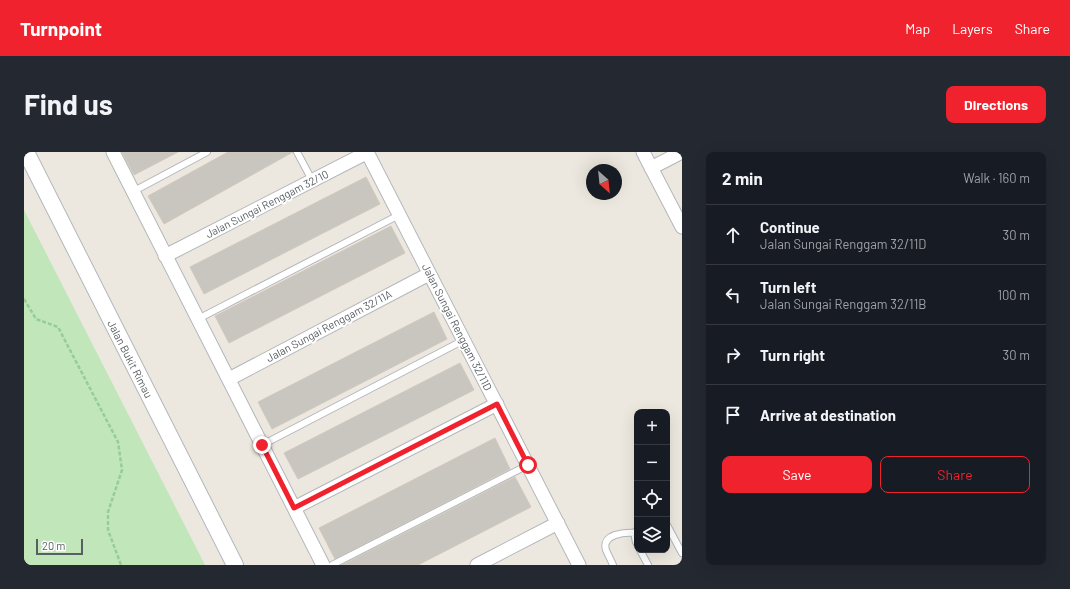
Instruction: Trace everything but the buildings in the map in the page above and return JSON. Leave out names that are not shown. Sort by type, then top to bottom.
[{"type":"street","name":"Jalan Bukit Rimau","points":[[26,152],[235,565]]},
{"type":"street","points":[[114,152],[165,256],[323,565]]},
{"type":"street","name":"Jalan Sungai Renggam 32/10","points":[[165,256],[368,152]]},
{"type":"street","name":"Jalan Sungai Renggam 32/11D","points":[[368,152],[579,565]]},
{"type":"street","points":[[643,152],[682,227]]},
{"type":"street","points":[[651,168],[682,152]]},
{"type":"street","name":"Jalan Sungai Renggam 32/11A","points":[[229,379],[430,274]]},
{"type":"street","points":[[294,508],[497,404]]},
{"type":"street","points":[[477,565],[558,523]]},
{"type":"lane","points":[[134,191],[207,152]]},
{"type":"lane","points":[[297,152],[312,180]]},
{"type":"lane","points":[[198,319],[399,215]]},
{"type":"lane","points":[[262,445],[464,340]]},
{"type":"lane","points":[[332,565],[528,465]]},
{"type":"lane","points":[[614,565],[605,549],[607,541],[616,534],[634,531]]},
{"type":"lane","points":[[670,531],[682,553]]},
{"type":"lane","points":[[642,553],[648,565]]},
{"type":"path","points":[[24,299],[36,319],[58,327],[118,442],[122,470],[108,512],[108,530],[121,565]]},
{"type":"green space","points":[[24,210],[205,565],[24,565]]},
{"type":"route","points":[[262,445],[294,508],[497,404],[528,465]]}]
